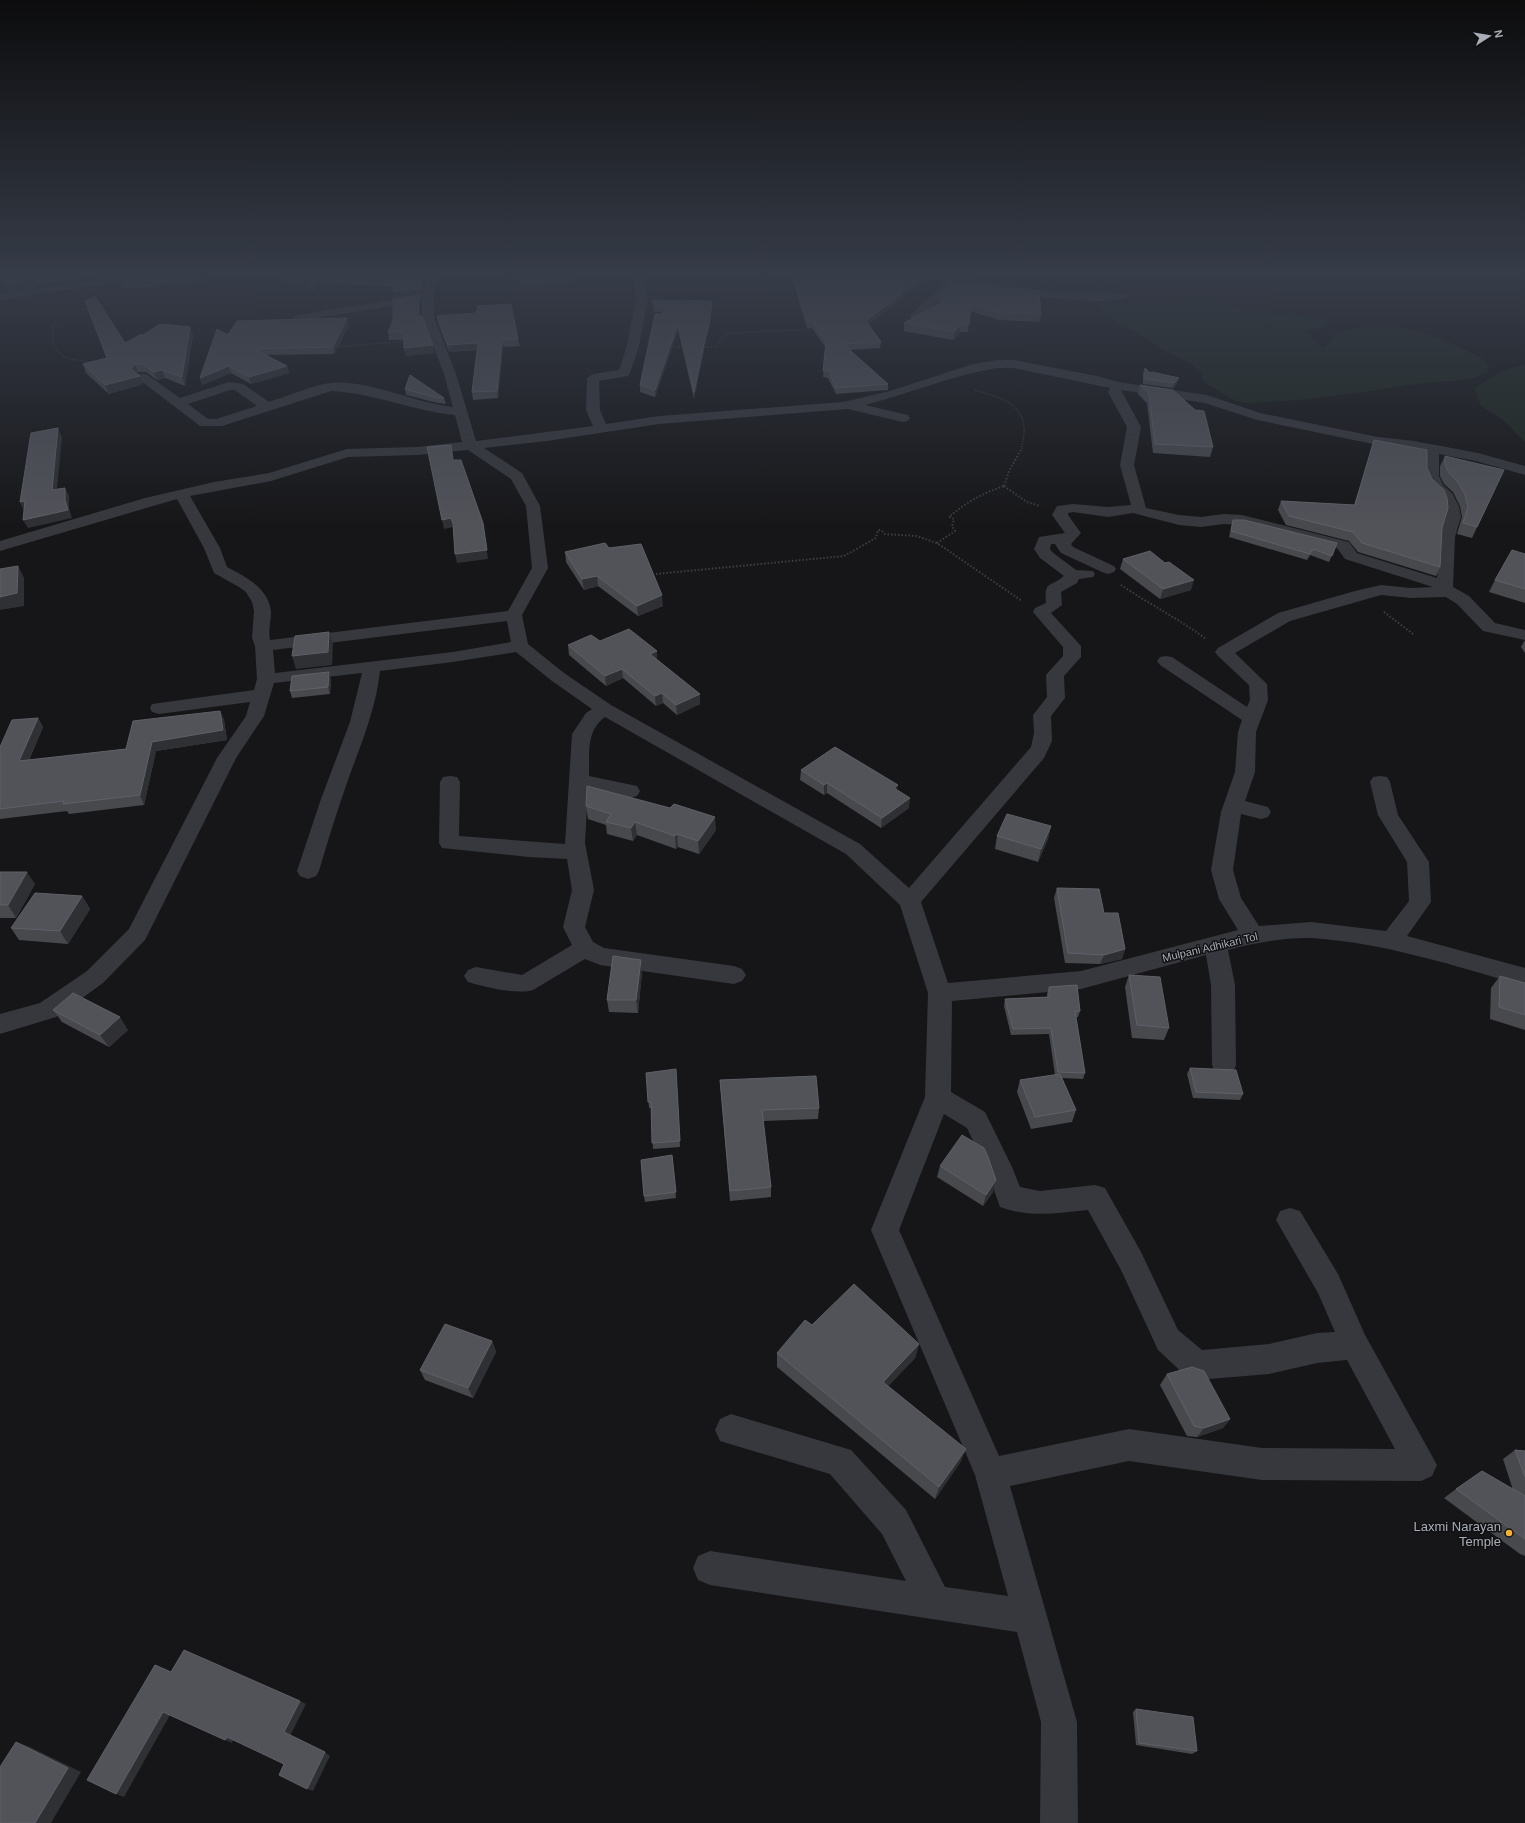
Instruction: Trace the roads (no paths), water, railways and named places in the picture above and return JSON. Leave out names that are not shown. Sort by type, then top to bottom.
[{"type":"street","points":[[443,357],[450,374],[470,445],[517,476],[533,506],[540,568],[514,615],[520,646],[558,677],[604,709],[853,849],[910,902],[940,993],[938,1097],[885,1230],[992,1474],[1059,1722],[1059,1823]]},
{"type":"street","points":[[601,429],[593,410],[593,378],[624,373],[629,357]]},
{"type":"street","points":[[0,546],[150,501],[214,486],[271,477],[347,453],[417,451],[601,429],[659,420],[844,406],[894,394],[973,368],[997,364],[1014,364],[1097,380],[1117,386],[1207,399],[1257,416],[1378,442],[1432,448],[1478,457],[1525,471]]},
{"type":"street","points":[[142,377],[179,403],[205,424],[217,424],[319,390],[344,387],[371,392],[441,411],[460,412]]},
{"type":"street","points":[[179,403],[229,386],[238,388],[268,407]]},
{"type":"street","points":[[1068,538],[1044,540],[1042,549],[1046,555],[1073,575],[1108,570],[1067,550],[1063,544],[1073,533],[1060,515],[1062,509],[1073,508],[1108,512],[1139,508],[1138,494],[1127,466],[1128,453],[1134,427],[1114,392],[1117,386]]},
{"type":"street","points":[[844,406],[872,410],[903,418]]},
{"type":"street","points":[[1252,935],[1230,899],[1222,870],[1234,805],[1245,772],[1247,732],[1259,700],[1258,684],[1224,652],[1284,617],[1361,594],[1381,590],[1411,593],[1445,592],[1447,537],[1453,517],[1452,506],[1447,496],[1437,487],[1432,476],[1432,448]]},
{"type":"street","points":[[0,1024],[48,1010],[95,978],[137,934],[227,758],[254,716],[263,687],[264,646],[260,639],[264,608],[258,596],[244,582],[220,570],[212,548],[181,493]]},
{"type":"street","points":[[1134,509],[1179,520],[1201,522],[1224,519],[1242,520],[1343,545],[1351,556],[1445,587],[1463,600],[1489,627],[1525,635]]},
{"type":"street","points":[[910,902],[1020,772],[1036,758],[1045,736],[1042,715],[1056,698],[1055,675],[1072,657],[1072,646],[1041,612],[1054,605],[1053,590],[1071,580],[1073,575]]},
{"type":"street","points":[[264,646],[514,615]]},
{"type":"street","points":[[159,708],[372,666],[453,657],[520,646]]},
{"type":"street","points":[[1166,661],[1252,718]]},
{"type":"street","points":[[308,871],[324,819],[366,704],[370,689],[372,666]]},
{"type":"street","points":[[604,709],[593,717],[581,734],[575,843],[583,890],[574,926],[585,948],[600,956],[734,974]]},
{"type":"street","points":[[579,780],[630,791]]},
{"type":"street","points":[[450,782],[449,843],[475,843],[529,850],[576,852]]},
{"type":"street","points":[[1380,782],[1388,814],[1418,862],[1420,902],[1392,940]]},
{"type":"street","points":[[1234,805],[1261,812]]},
{"type":"street","name":"Mulpani Adhikari Tol","points":[[940,993],[1081,980],[1252,935],[1311,930],[1392,940],[1525,977]]},
{"type":"street","points":[[1216,945],[1223,985],[1224,1065]]},
{"type":"street","points":[[476,976],[525,984],[585,948]]},
{"type":"street","points":[[938,1097],[976,1120],[999,1167],[1010,1198],[1040,1203],[1095,1197],[1131,1261],[1168,1340],[1197,1365],[1269,1360],[1317,1348],[1355,1345]]},
{"type":"street","points":[[992,1474],[1129,1445],[1262,1464],[1421,1465],[1355,1345],[1328,1284],[1290,1220]]},
{"type":"street","points":[[731,1430],[840,1461],[894,1522],[934,1601]]},
{"type":"street","points":[[710,1568],[1031,1617]]},
{"type":"place","name":"Laxmi Narayan Temple","points":[[1509,1533]]}]
